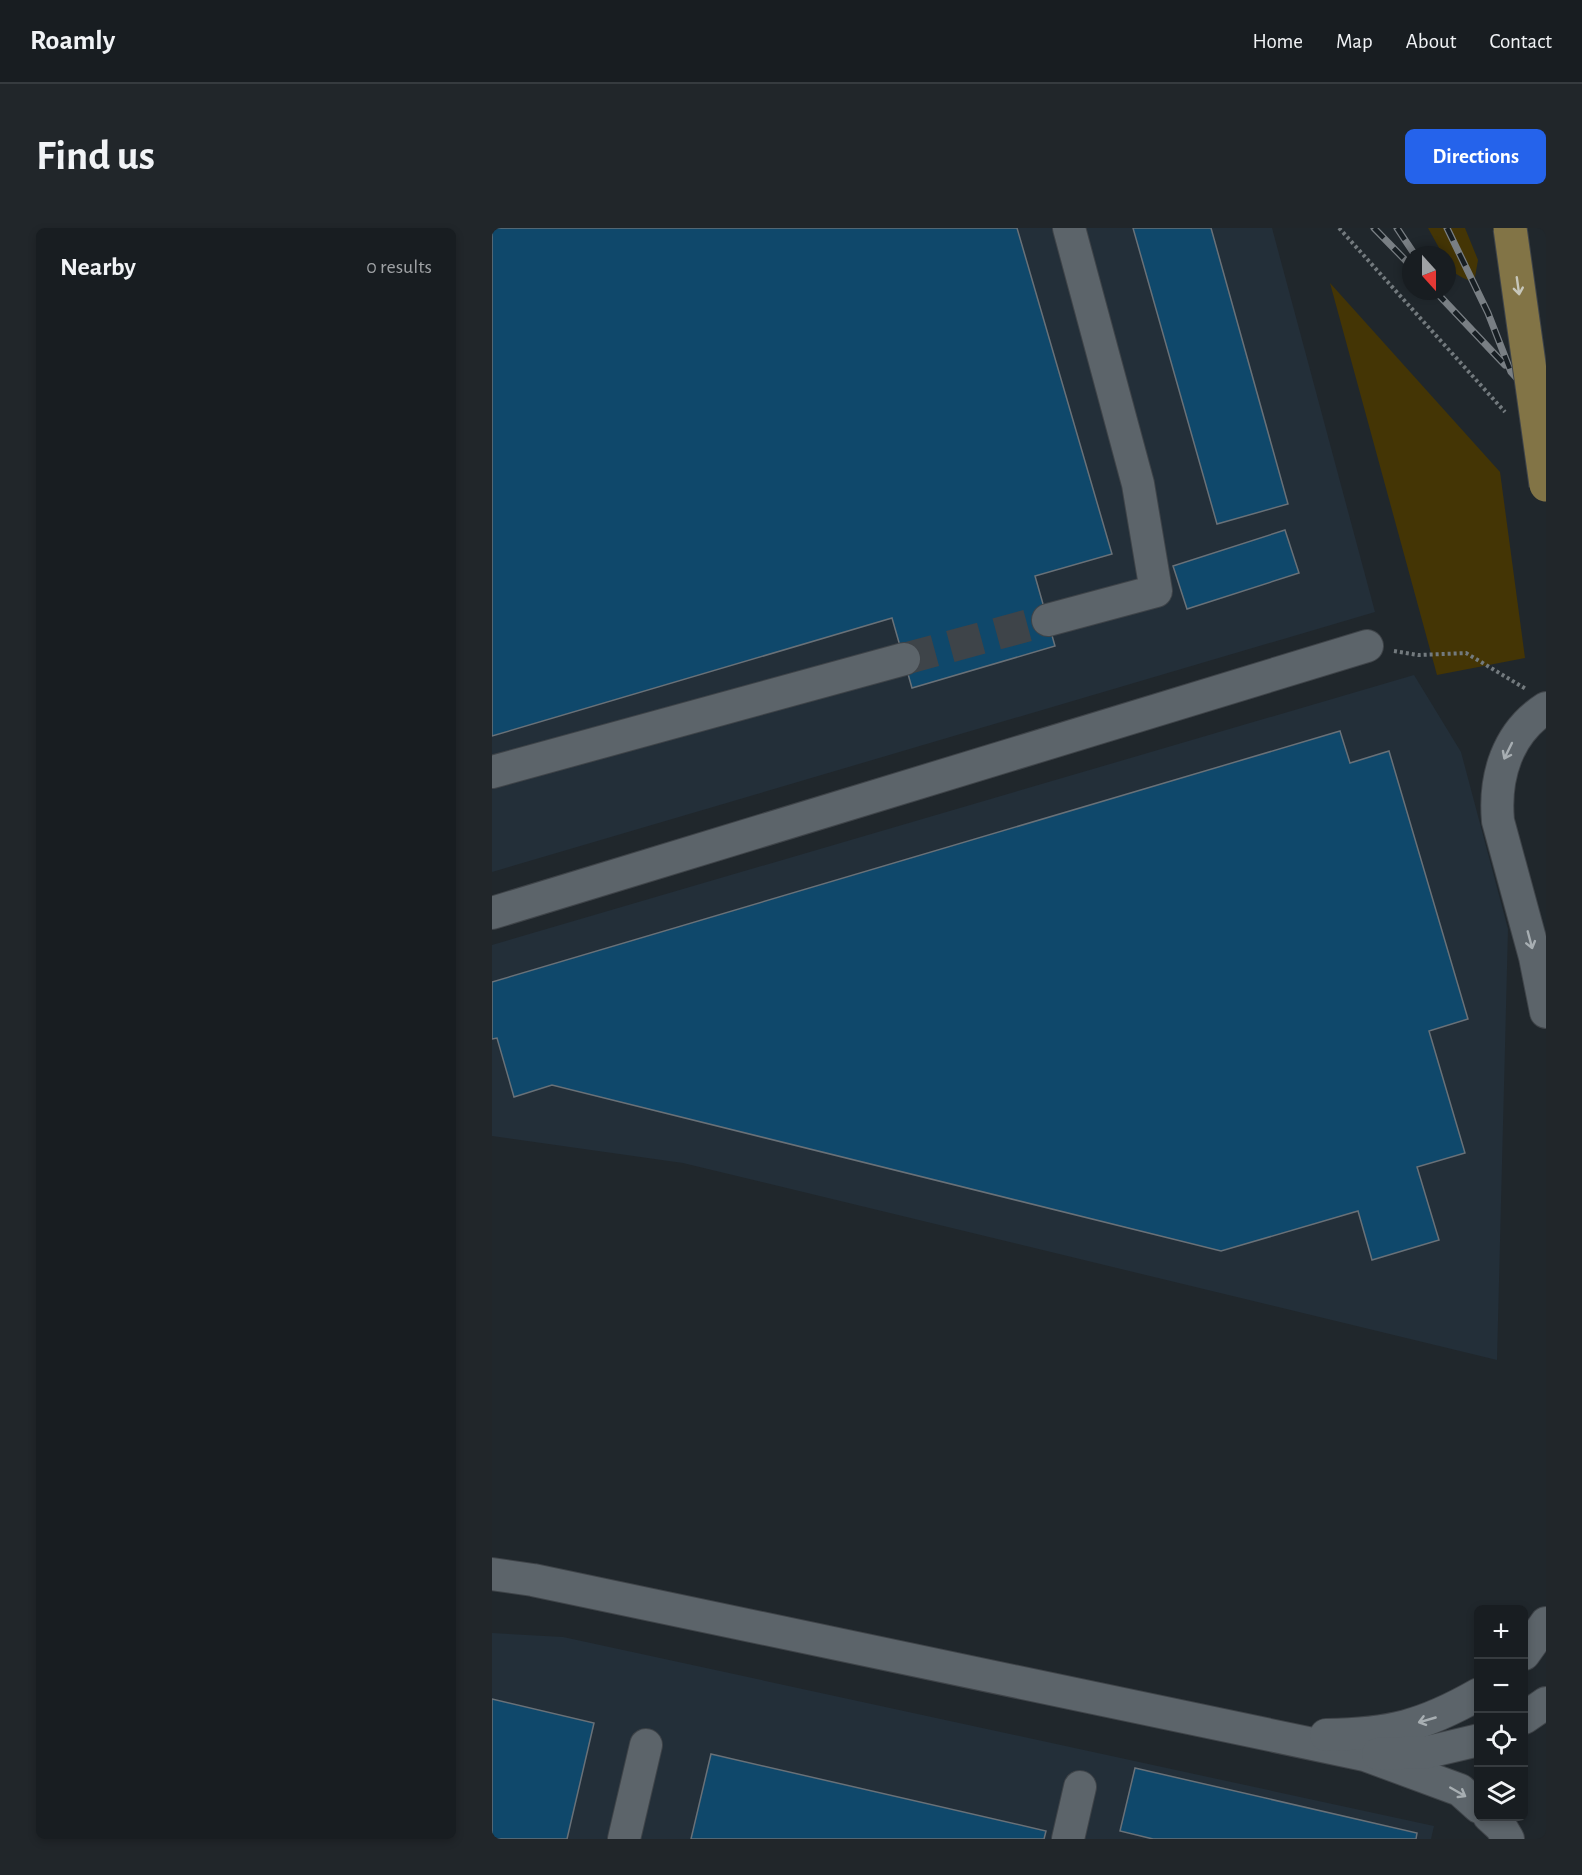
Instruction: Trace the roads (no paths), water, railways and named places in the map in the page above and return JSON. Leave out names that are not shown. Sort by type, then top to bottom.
[{"type":"main road","points":[[1510,228],[1546,485]]},
{"type":"street","points":[[1048,620],[1156,591],[1138,484],[1069,228]]},
{"type":"street","points":[[492,913],[1367,646]]},
{"type":"street","points":[[492,772],[904,659]]},
{"type":"street","points":[[1537,699],[1526,724],[1513,741],[1501,770],[1496,801],[1498,821],[1535,957],[1546,1012]]},
{"type":"street","points":[[492,1574],[533,1580],[1365,1755],[1460,1790],[1474,1803]]},
{"type":"street","points":[[1528,1648],[1546,1623]]},
{"type":"street","points":[[1262,1733],[1328,1735],[1386,1732],[1439,1717],[1474,1697]]},
{"type":"street","points":[[1528,1715],[1546,1703]]},
{"type":"street","points":[[1365,1755],[1428,1752],[1474,1741]]},
{"type":"street","points":[[624,1839],[646,1745]]},
{"type":"street","points":[[1068,1839],[1080,1787]]},
{"type":"street","points":[[1494,1821],[1508,1839]]},
{"type":"tunnel","points":[[904,659],[1048,620]]},
{"type":"railway","points":[[1374,228],[1402,257]]},
{"type":"railway","points":[[1397,228],[1409,246]]},
{"type":"railway","points":[[1447,228],[1488,313],[1511,372],[1546,410]]},
{"type":"railway","points":[[1444,300],[1505,365]]}]
